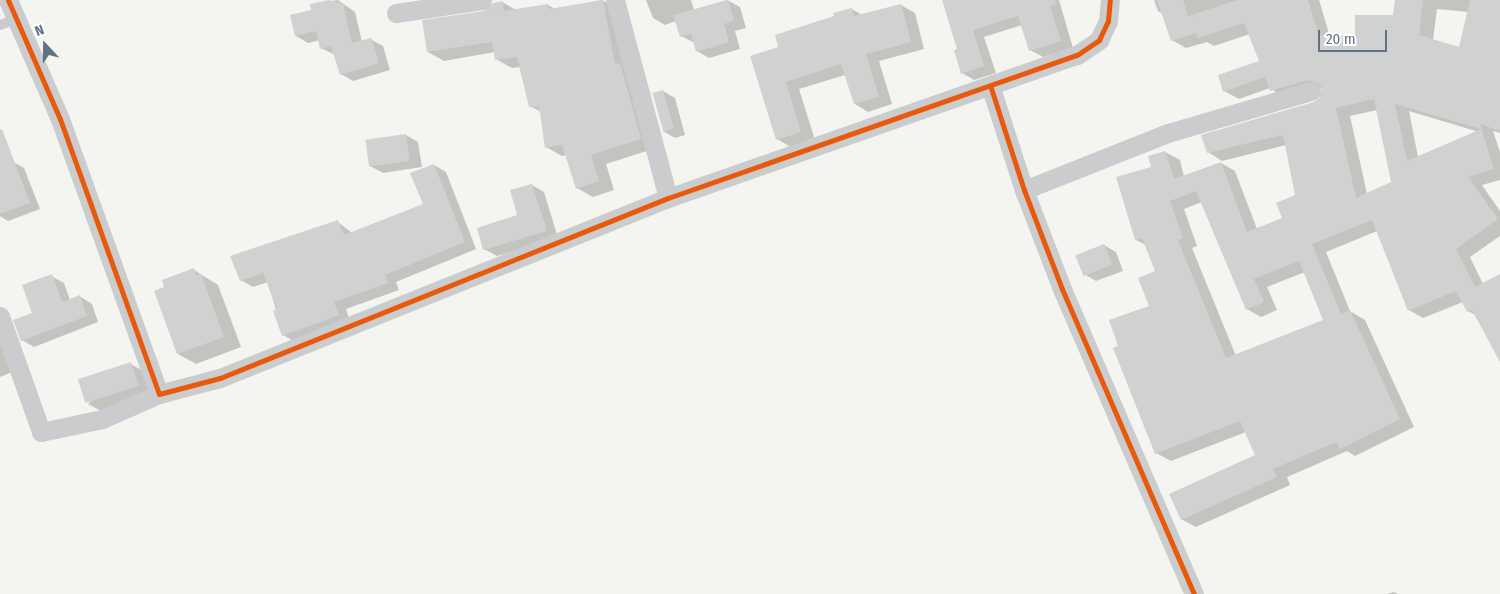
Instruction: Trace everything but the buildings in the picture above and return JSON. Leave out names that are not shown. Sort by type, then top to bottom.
[{"type":"street","points":[[8,0],[8,22],[60,119],[159,394]]},
{"type":"street","points":[[396,13],[482,0]]},
{"type":"street","points":[[615,0],[668,198]]},
{"type":"street","points":[[0,316],[41,432],[102,419],[159,394],[220,378],[668,198],[991,88],[1091,48],[1108,21],[1110,0]]},
{"type":"street","points":[[991,88],[1024,190],[1062,289],[1194,594]]},
{"type":"street","points":[[1024,190],[1168,133],[1311,91]]},
{"type":"cycle path","points":[[8,0],[60,119],[159,394],[220,378],[668,198],[1077,55],[1099,40],[1108,21],[1110,0]]},
{"type":"cycle path","points":[[991,88],[1024,190],[1062,289],[1194,594]]}]
